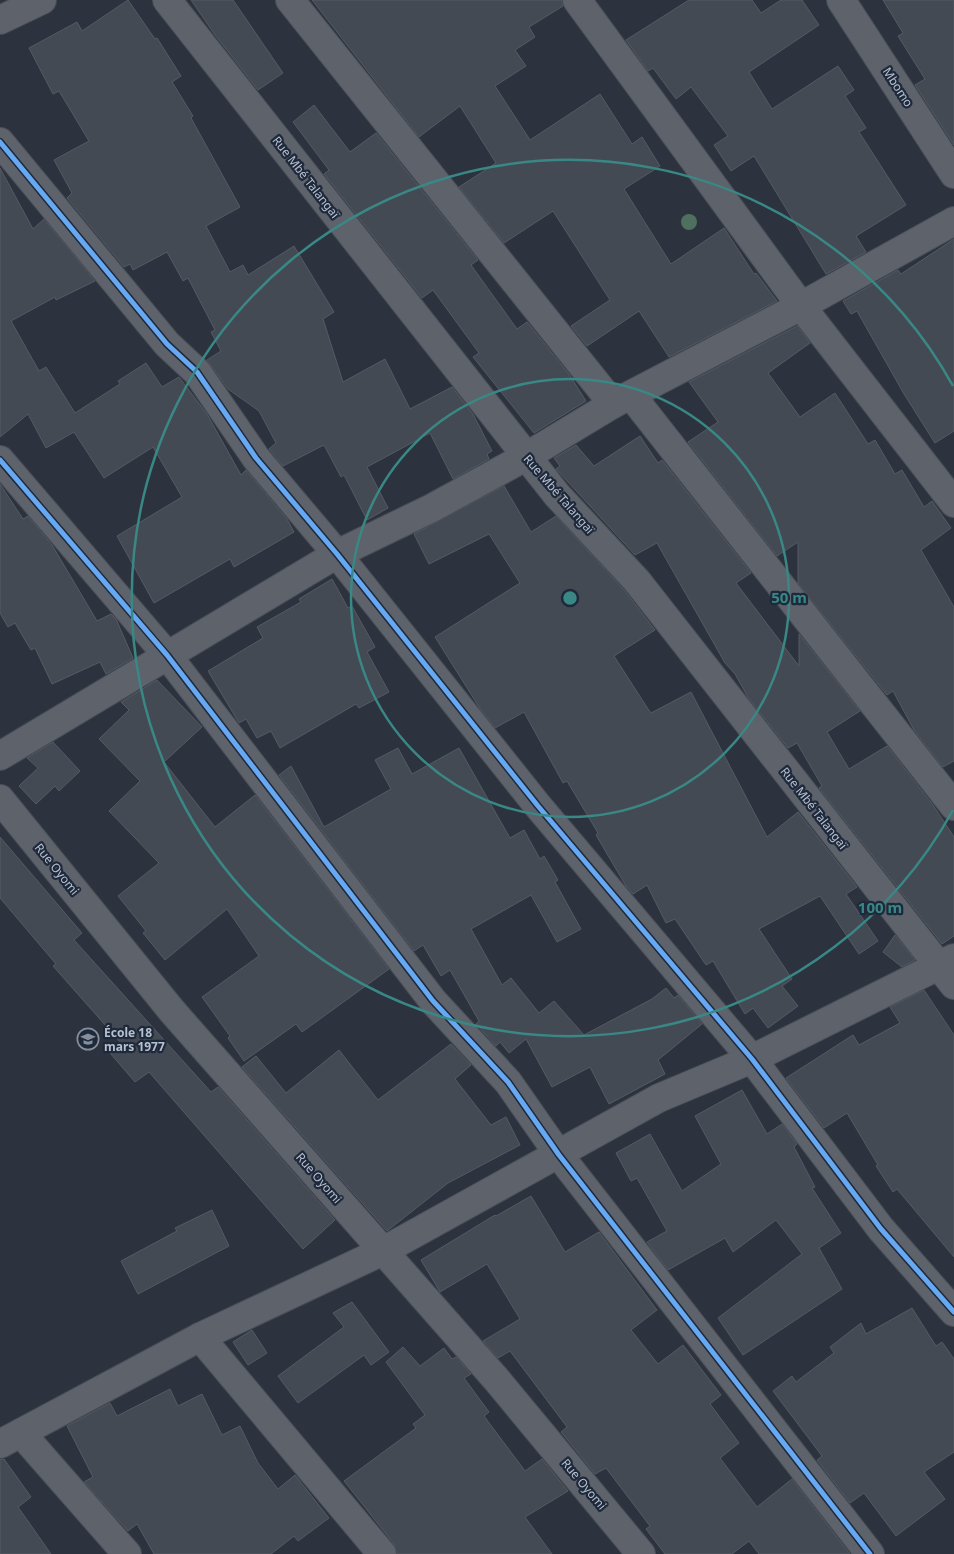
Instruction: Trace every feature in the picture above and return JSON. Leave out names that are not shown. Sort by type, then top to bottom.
[{"type":"street","points":[[0,20],[42,0]]},
{"type":"street","name":"Rue Mbé Talangaï","points":[[167,0],[556,495],[637,580],[949,969]]},
{"type":"street","points":[[290,0],[622,400],[954,806]]},
{"type":"street","points":[[577,0],[801,306],[954,503]]},
{"type":"street","name":"Mbomo","points":[[841,0],[954,174]]},
{"type":"street","points":[[0,142],[167,344],[198,372],[256,458],[337,554],[538,806],[752,1059],[880,1229],[954,1312]]},
{"type":"street","points":[[0,756],[167,654],[337,554],[432,508],[527,456],[622,400],[801,306],[954,221]]},
{"type":"street","points":[[0,460],[167,654],[380,935],[433,1001],[508,1082],[559,1155],[870,1554]]},
{"type":"street","name":"Rue Oyomi","points":[[0,799],[172,1011],[496,1379],[641,1554]]},
{"type":"street","points":[[127,1554],[11,1438],[200,1337],[383,1251],[659,1098],[752,1059],[949,969]]},
{"type":"street","points":[[200,1337],[382,1554]]},
{"type":"building","points":[[128,0],[155,39],[157,38],[181,76],[172,82],[193,116],[191,118],[240,207],[206,226],[230,272],[243,265],[248,275],[294,246],[334,312],[323,319],[343,382],[385,359],[410,409],[452,387],[473,414],[492,451],[487,454],[489,459],[453,479],[430,433],[367,467],[388,508],[367,520],[344,475],[341,477],[324,445],[283,466],[269,449],[276,443],[259,411],[228,389],[207,360],[221,351],[211,332],[215,330],[188,278],[183,281],[167,252],[133,270],[130,264],[124,267],[67,198],[72,193],[54,160],[89,141],[59,91],[53,94],[29,48],[77,22],[82,31]]},
{"type":"building","points":[[191,0],[233,0],[283,73],[258,90],[215,35]]},
{"type":"building","points":[[312,0],[562,0],[563,6],[529,27],[535,37],[515,50],[526,66],[495,86],[530,140],[600,94],[632,144],[642,137],[660,166],[624,189],[671,264],[724,228],[754,274],[756,273],[777,301],[669,357],[639,311],[587,346],[571,326],[610,300],[553,211],[504,243],[459,187],[496,163],[460,106],[419,137]]},
{"type":"building","points":[[689,0],[752,0],[761,13],[781,0],[802,0],[819,25],[749,72],[772,109],[838,66],[854,90],[845,96],[866,128],[859,132],[906,205],[856,236],[866,252],[826,274],[754,156],[731,171],[714,145],[728,136],[691,87],[676,99],[653,68],[648,71],[626,40]]},
{"type":"building","points":[[883,0],[954,0],[954,145],[915,85],[925,79],[898,36],[903,33]]},
{"type":"building","points":[[314,105],[350,152],[376,133],[478,260],[471,265],[517,329],[527,322],[569,374],[586,401],[534,433],[473,357],[479,353],[433,290],[422,298],[324,174],[329,170],[293,122]]},
{"type":"building","points":[[0,168],[33,229],[44,219],[95,281],[56,300],[55,297],[11,321],[39,371],[46,367],[75,413],[120,384],[118,381],[146,363],[162,387],[179,377],[207,414],[241,475],[246,470],[287,519],[294,532],[234,567],[230,559],[154,603],[117,536],[182,497],[153,447],[104,478],[74,432],[46,448],[28,414],[0,437]]},
{"type":"building","points":[[954,239],[954,431],[935,443],[904,394],[857,311],[851,314],[843,301],[898,270],[901,274]]},
{"type":"building","points":[[797,326],[810,343],[768,373],[800,417],[835,393],[868,444],[875,440],[895,474],[902,470],[924,507],[932,501],[951,528],[921,550],[954,607],[954,761],[943,767],[914,730],[893,691],[887,695],[798,583],[798,542],[777,556],[688,442],[718,422],[689,382]]},
{"type":"building","points":[[640,436],[658,463],[662,460],[751,573],[736,583],[799,666],[799,634],[860,711],[827,732],[849,769],[887,746],[933,805],[954,837],[954,936],[942,944],[819,788],[822,786],[797,743],[788,748],[749,699],[735,674],[725,663],[657,543],[635,555],[556,469],[560,466],[554,458],[576,445],[594,466]]},
{"type":"building","points":[[0,484],[23,519],[28,516],[52,545],[97,621],[111,614],[116,619],[133,658],[106,674],[100,662],[52,684],[35,648],[31,650],[15,623],[8,627],[0,613]]},
{"type":"building","points":[[504,486],[531,532],[556,516],[625,591],[655,630],[614,656],[651,713],[691,692],[767,837],[798,812],[857,887],[846,894],[878,941],[859,954],[820,896],[759,929],[792,979],[782,986],[798,1006],[768,1028],[753,1008],[745,1014],[713,961],[706,965],[675,919],[666,923],[647,885],[633,894],[626,886],[596,835],[598,833],[567,781],[563,783],[524,712],[495,728],[481,710],[435,637],[520,583],[489,534],[429,564],[414,534]]},
{"type":"building","points":[[332,579],[348,608],[352,606],[375,647],[367,652],[389,692],[359,708],[356,704],[280,748],[271,731],[257,738],[246,719],[239,723],[208,671],[263,638],[257,627],[301,602],[299,599]]},
{"type":"building","points":[[157,680],[202,727],[164,762],[215,827],[255,795],[389,969],[302,1032],[296,1024],[244,1061],[228,1038],[230,1036],[202,997],[259,956],[227,909],[165,960],[143,933],[146,931],[118,896],[159,863],[109,811],[140,781],[99,739],[129,710],[121,702]]},
{"type":"building","points":[[53,742],[80,771],[59,791],[55,786],[36,804],[19,786],[38,768],[27,758]]},
{"type":"building","points":[[398,748],[412,774],[459,748],[510,838],[524,830],[540,859],[544,856],[558,880],[555,882],[581,929],[557,942],[531,895],[471,929],[502,985],[511,978],[539,1013],[554,1001],[584,1035],[652,999],[666,988],[674,998],[678,995],[702,1024],[658,1060],[665,1074],[609,1104],[590,1067],[552,1087],[526,1039],[509,1053],[500,1042],[496,1046],[476,1024],[479,1021],[450,970],[441,976],[423,945],[414,951],[279,775],[291,766],[324,827],[391,789],[375,760]]},
{"type":"building","points":[[0,837],[82,933],[74,940],[211,1092],[218,1087],[335,1220],[303,1249],[149,1072],[135,1082],[110,1053],[121,1043],[53,966],[56,964],[0,898]]},
{"type":"building","points":[[895,935],[915,960],[902,967],[883,952]]},
{"type":"building","points":[[924,990],[954,1035],[954,1257],[897,1189],[893,1192],[876,1166],[878,1165],[847,1113],[824,1128],[786,1078],[853,1035],[859,1045],[900,1023],[890,1007]]},
{"type":"building","points":[[451,1044],[471,1065],[455,1079],[491,1125],[506,1117],[520,1145],[448,1183],[387,1231],[242,1067],[256,1056],[286,1093],[339,1050],[378,1100]]},
{"type":"building","points":[[742,1090],[767,1134],[782,1124],[797,1144],[794,1147],[815,1187],[812,1188],[841,1233],[819,1248],[842,1289],[743,1355],[718,1318],[802,1254],[776,1220],[733,1252],[725,1238],[668,1270],[647,1242],[667,1231],[637,1178],[631,1181],[616,1153],[650,1134],[682,1191],[721,1164],[695,1116]]},
{"type":"building","points":[[531,1196],[565,1252],[599,1232],[657,1310],[631,1330],[658,1364],[683,1345],[721,1395],[710,1404],[739,1443],[720,1458],[757,1507],[792,1479],[850,1554],[759,1554],[749,1541],[732,1554],[665,1554],[646,1529],[650,1526],[606,1468],[595,1474],[561,1432],[567,1427],[510,1351],[498,1358],[483,1341],[520,1319],[487,1264],[440,1292],[421,1260],[495,1215]]},
{"type":"building","points":[[212,1210],[229,1246],[138,1294],[121,1261],[177,1231],[175,1228]]},
{"type":"building","points":[[352,1302],[389,1352],[371,1365],[364,1355],[298,1403],[278,1376],[344,1327],[333,1313]]},
{"type":"building","points":[[912,1308],[936,1346],[942,1342],[954,1359],[954,1452],[924,1472],[945,1499],[896,1536],[864,1493],[850,1503],[817,1460],[822,1456],[773,1391],[792,1376],[796,1382],[834,1353],[830,1347],[861,1323],[866,1334]]},
{"type":"building","points":[[252,1330],[267,1353],[248,1365],[233,1342]]},
{"type":"building","points":[[403,1347],[420,1366],[444,1348],[452,1359],[456,1357],[471,1374],[464,1378],[489,1412],[484,1416],[525,1471],[542,1459],[568,1491],[525,1517],[552,1554],[397,1554],[394,1544],[344,1481],[416,1428],[413,1424],[425,1415],[386,1362]]},
{"type":"building","points":[[170,1389],[178,1406],[202,1394],[222,1435],[240,1426],[258,1463],[278,1489],[295,1475],[329,1518],[298,1541],[294,1536],[271,1554],[154,1554],[137,1524],[128,1531],[84,1482],[93,1477],[67,1426],[110,1403],[117,1416]]},
{"type":"building","points":[[4,1459],[31,1497],[18,1507],[51,1554],[0,1554],[0,1460]]},
{"type":"cycle path","points":[[0,142],[167,344],[197,372],[256,458],[337,554],[538,806],[752,1059],[881,1229],[954,1312]]},
{"type":"cycle path","points":[[0,460],[167,655],[433,1001],[508,1082],[559,1155],[870,1554]]},
{"type":"place","name":"École 18 mars 1977","points":[[88,1039]]}]
